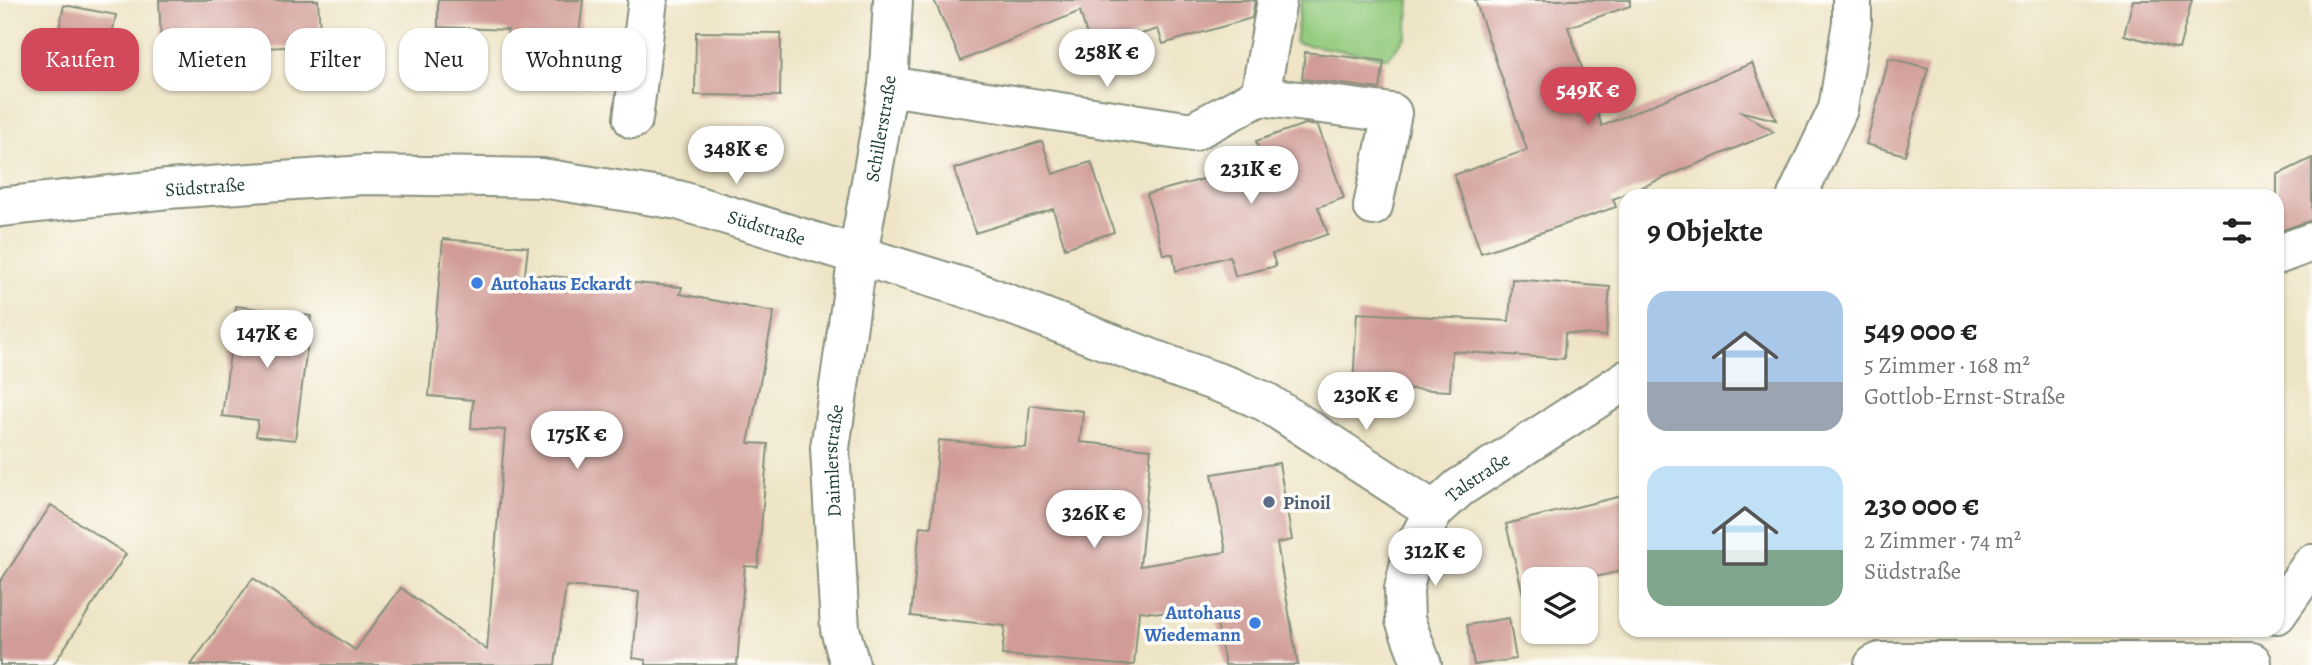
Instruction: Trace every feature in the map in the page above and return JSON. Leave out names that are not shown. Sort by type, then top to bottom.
[{"type":"street","points":[[633,119],[648,0]]},
{"type":"street","name":"Schillerstraße","points":[[858,255],[888,86],[893,0]]},
{"type":"street","points":[[1261,96],[1277,0]]},
{"type":"street","points":[[1800,189],[1838,109],[1852,22],[1852,0]]},
{"type":"street","points":[[888,86],[1192,132],[1261,96],[1392,113],[1373,206]]},
{"type":"street","name":"Südstraße","points":[[0,207],[168,189],[364,175],[542,178],[678,200],[972,290],[1174,368],[1231,387],[1266,402],[1434,511]]},
{"type":"street","points":[[2284,253],[2312,242]]},
{"type":"street","name":"Daimlerstraße","points":[[850,665],[840,629],[830,448],[858,255]]},
{"type":"street","name":"Talstraße","points":[[1422,665],[1405,620],[1404,589],[1413,549],[1434,511],[1459,488],[1619,385]]},
{"type":"street","points":[[2284,604],[2312,564]]},
{"type":"street","points":[[1874,665],[1880,662],[2258,652]]},
{"type":"green space","points":[[1301,0],[1410,0],[1406,36],[1388,58],[1295,43]]},
{"type":"building","points":[[159,0],[318,0],[320,28],[285,28],[285,47],[271,48],[271,28],[160,28]]},
{"type":"building","points":[[438,0],[583,0],[580,28],[502,30],[438,27]]},
{"type":"building","points":[[934,0],[1255,0],[1252,18],[1163,44],[1158,29],[1091,49],[1080,11],[961,61]]},
{"type":"building","points":[[1475,0],[1630,0],[1630,6],[1568,27],[1602,126],[1752,63],[1776,120],[1739,111],[1774,132],[1637,189],[1619,189],[1619,197],[1613,199],[1616,207],[1481,253],[1454,175],[1527,150]]},
{"type":"building","points":[[2133,0],[2192,0],[2179,49],[2124,35]]},
{"type":"building","points":[[64,5],[116,15],[113,28],[59,28]]},
{"type":"building","points":[[696,32],[781,33],[780,96],[695,95]]},
{"type":"building","points":[[1305,52],[1384,61],[1380,89],[1302,79]]},
{"type":"building","points":[[1889,58],[1928,68],[1905,155],[1866,144]]},
{"type":"building","points":[[1305,124],[1318,126],[1344,198],[1318,207],[1328,234],[1272,254],[1276,266],[1235,276],[1230,256],[1176,271],[1173,254],[1163,254],[1147,194],[1264,163],[1256,141]]},
{"type":"building","points":[[1042,141],[1053,174],[1091,162],[1114,232],[1065,248],[1053,209],[975,233],[954,169]]},
{"type":"building","points":[[2312,158],[2312,220],[2284,230],[2284,189],[2277,189],[2277,175]]},
{"type":"building","points":[[443,239],[528,247],[525,274],[682,287],[680,294],[774,312],[748,443],[768,444],[758,567],[745,566],[737,665],[646,665],[646,660],[633,658],[639,592],[566,586],[555,665],[191,665],[253,578],[355,650],[401,588],[487,650],[505,430],[471,428],[473,400],[429,396]]},
{"type":"building","points":[[1512,279],[1610,287],[1606,336],[1565,333],[1564,359],[1452,351],[1450,391],[1353,386],[1357,313],[1509,321]]},
{"type":"building","points":[[236,306],[311,316],[295,440],[256,436],[258,420],[222,416]]},
{"type":"building","points":[[1030,405],[1083,411],[1080,442],[1151,449],[1140,566],[1226,552],[1212,474],[1279,463],[1292,540],[1277,543],[1298,665],[1225,665],[1216,618],[1139,611],[1134,665],[1122,665],[1002,655],[1005,626],[911,616],[920,526],[931,527],[939,440],[1026,448]]},
{"type":"building","points":[[1619,497],[1619,572],[1598,576],[1598,567],[1521,567],[1521,586],[1506,524]]},
{"type":"building","points":[[51,505],[126,554],[53,665],[0,665],[0,582]]},
{"type":"building","points":[[1509,618],[1516,659],[1474,665],[1467,625]]},
{"type":"place","name":"Autohaus Eckardt","points":[[477,283]]},
{"type":"place","name":"Pinoil","points":[[1269,502]]},
{"type":"place","name":"Autohaus Wiedemann","points":[[1255,623]]}]
